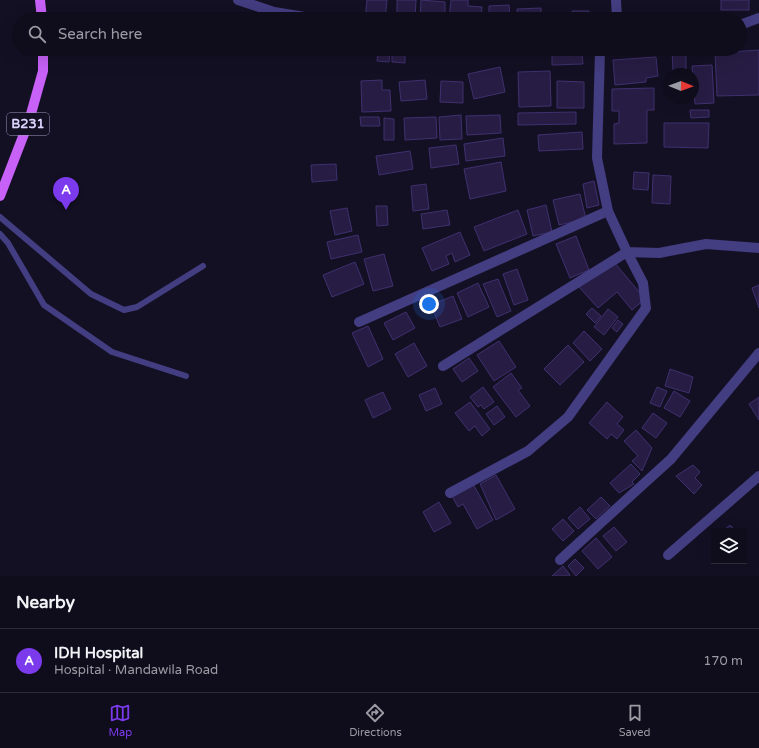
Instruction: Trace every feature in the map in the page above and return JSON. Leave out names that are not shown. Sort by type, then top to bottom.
[{"type":"main road","points":[[40,0],[41,12]]},
{"type":"main road","name":"B231","points":[[0,196],[29,121],[43,71],[42,56]]},
{"type":"street","points":[[238,0],[274,12]]},
{"type":"street","points":[[616,0],[617,12]]},
{"type":"street","points":[[747,22],[759,18]]},
{"type":"street","points":[[450,493],[528,451],[568,417],[646,308],[643,283],[608,211],[597,158],[602,56]]},
{"type":"street","points":[[359,322],[608,211]]},
{"type":"street","points":[[443,366],[627,252],[659,252],[706,244],[759,248]]},
{"type":"street","points":[[560,560],[671,459],[759,353]]},
{"type":"street","points":[[668,555],[759,476]]},
{"type":"lane","points":[[0,217],[92,294],[124,310],[137,307],[203,266]]},
{"type":"lane","points":[[0,234],[8,243],[44,305],[112,352],[186,376]]},
{"type":"building","points":[[367,0],[387,0],[386,12],[366,12]]},
{"type":"building","points":[[397,0],[416,0],[415,12],[397,12]]},
{"type":"building","points":[[421,0],[445,2],[445,12],[420,12]]},
{"type":"building","points":[[451,0],[468,0],[468,6],[482,7],[482,12],[450,12]]},
{"type":"building","points":[[721,0],[749,0],[749,10],[721,10]]},
{"type":"building","points":[[509,5],[510,12],[489,12],[489,6]]},
{"type":"building","points":[[541,8],[541,12],[517,12],[517,9]]},
{"type":"building","points":[[572,11],[589,11],[589,12]]},
{"type":"building","points":[[759,50],[759,95],[717,96],[715,56],[747,56],[747,51]]},
{"type":"building","points":[[377,56],[389,56],[389,62],[377,61]]},
{"type":"building","points":[[392,56],[405,56],[405,63],[392,62]]},
{"type":"building","points":[[552,56],[582,56],[583,64],[552,65]]},
{"type":"building","points":[[672,56],[686,56],[686,68],[673,68]]},
{"type":"building","points":[[656,57],[658,76],[646,78],[646,82],[615,85],[613,60]]},
{"type":"building","points":[[712,65],[714,103],[699,104],[699,68],[692,68],[692,66]]},
{"type":"building","points":[[500,67],[505,92],[474,99],[468,74]]},
{"type":"building","points":[[550,71],[551,106],[519,107],[518,72]]},
{"type":"building","points":[[382,80],[382,90],[390,90],[391,111],[362,112],[361,81]]},
{"type":"building","points":[[425,80],[427,99],[401,101],[399,82]]},
{"type":"building","points":[[441,81],[463,82],[463,103],[440,102]]},
{"type":"building","points":[[557,81],[584,82],[584,108],[557,108]]},
{"type":"building","points":[[654,88],[654,110],[647,110],[647,143],[614,144],[614,124],[619,123],[619,111],[612,111],[612,89]]},
{"type":"building","points":[[690,110],[709,110],[709,117],[691,118]]},
{"type":"building","points":[[576,112],[576,124],[518,125],[518,113]]},
{"type":"building","points":[[461,115],[462,139],[440,140],[439,117]]},
{"type":"building","points":[[500,115],[501,133],[467,135],[466,116]]},
{"type":"building","points":[[360,117],[379,117],[380,126],[361,126]]},
{"type":"building","points":[[436,117],[437,138],[405,140],[404,118]]},
{"type":"building","points":[[384,118],[394,119],[394,140],[384,140]]},
{"type":"building","points":[[664,123],[709,123],[708,148],[664,147]]},
{"type":"building","points":[[582,132],[583,149],[539,151],[538,135]]},
{"type":"building","points":[[503,138],[505,156],[466,161],[464,144]]},
{"type":"building","points":[[456,145],[459,164],[431,168],[429,148]]},
{"type":"building","points":[[410,151],[413,169],[379,175],[376,156]]},
{"type":"building","points":[[501,162],[506,191],[470,199],[464,169]]},
{"type":"building","points":[[336,164],[337,180],[312,182],[311,165]]},
{"type":"building","points":[[634,172],[649,173],[648,190],[633,189]]},
{"type":"building","points":[[653,175],[671,176],[670,204],[652,203]]},
{"type":"building","points":[[594,181],[599,205],[587,208],[583,184]]},
{"type":"building","points":[[426,184],[429,209],[413,211],[411,186]]},
{"type":"building","points":[[580,194],[586,219],[559,225],[553,200]]},
{"type":"building","points":[[546,205],[552,232],[533,236],[527,210]]},
{"type":"building","points":[[376,206],[387,206],[388,225],[377,226]]},
{"type":"building","points":[[347,208],[352,231],[335,235],[330,211]]},
{"type":"building","points":[[447,210],[450,225],[423,229],[421,214]]},
{"type":"building","points":[[518,210],[527,234],[484,251],[474,227]]},
{"type":"building","points":[[460,232],[470,255],[455,262],[452,253],[446,256],[449,264],[432,271],[422,248]]},
{"type":"building","points":[[358,235],[362,252],[331,259],[327,242]]},
{"type":"building","points":[[576,236],[589,270],[570,278],[556,244]]},
{"type":"building","points":[[384,254],[393,286],[373,291],[364,259]]},
{"type":"building","points":[[355,262],[364,284],[332,297],[323,275]]},
{"type":"building","points":[[614,262],[645,299],[632,310],[617,292],[598,308],[579,287]]},
{"type":"building","points":[[517,269],[528,300],[514,305],[503,274]]},
{"type":"building","points":[[498,279],[511,311],[497,317],[483,284]]},
{"type":"building","points":[[478,283],[489,307],[468,317],[457,293]]},
{"type":"building","points":[[759,285],[759,308],[752,288]]},
{"type":"building","points":[[453,296],[462,319],[440,327],[431,305]]},
{"type":"building","points":[[592,308],[601,316],[595,323],[586,314]]},
{"type":"building","points":[[608,309],[618,317],[604,335],[594,327]]},
{"type":"building","points":[[406,312],[415,328],[393,340],[384,323]]},
{"type":"building","points":[[618,320],[623,324],[617,332],[612,328]]},
{"type":"building","points":[[368,326],[383,359],[368,367],[352,333]]},
{"type":"building","points":[[584,331],[602,349],[590,361],[573,343]]},
{"type":"building","points":[[499,341],[516,367],[494,381],[477,355]]},
{"type":"building","points":[[414,343],[427,366],[408,377],[395,354]]},
{"type":"building","points":[[568,345],[584,362],[560,385],[544,369]]},
{"type":"building","points":[[469,358],[478,371],[462,382],[453,369]]},
{"type":"building","points":[[670,369],[693,377],[689,393],[665,386]]},
{"type":"building","points":[[511,373],[522,388],[518,390],[530,406],[516,417],[493,387]]},
{"type":"building","points":[[483,387],[494,402],[484,409],[481,405],[478,407],[470,397]]},
{"type":"building","points":[[657,387],[667,391],[660,407],[650,403]]},
{"type":"building","points":[[435,388],[442,404],[426,411],[419,395]]},
{"type":"building","points":[[674,391],[690,401],[680,417],[664,408]]},
{"type":"building","points":[[383,392],[391,409],[373,418],[365,400]]},
{"type":"building","points":[[759,397],[759,420],[749,404]]},
{"type":"building","points":[[470,402],[490,429],[482,436],[475,426],[469,431],[455,413]]},
{"type":"building","points":[[607,402],[623,417],[617,424],[624,430],[617,439],[611,434],[607,439],[589,423]]},
{"type":"building","points":[[497,406],[505,417],[494,425],[486,414]]},
{"type":"building","points":[[653,413],[667,423],[656,438],[642,428]]},
{"type":"building","points":[[636,430],[652,448],[642,471],[632,461],[638,456],[624,441]]},
{"type":"building","points":[[631,464],[640,474],[632,482],[634,484],[619,493],[610,483]]},
{"type":"building","points":[[693,465],[700,472],[695,478],[702,485],[694,494],[676,476]]},
{"type":"building","points":[[496,475],[515,509],[496,520],[480,484]]},
{"type":"building","points":[[473,484],[493,520],[477,529],[463,504],[458,507],[452,496]]},
{"type":"building","points":[[601,497],[610,506],[596,519],[587,510]]},
{"type":"building","points":[[439,502],[451,523],[434,532],[423,512]]},
{"type":"building","points":[[580,507],[590,519],[578,529],[568,518]]},
{"type":"building","points":[[563,519],[574,531],[563,541],[552,529]]},
{"type":"building","points":[[614,527],[627,542],[616,551],[603,536]]},
{"type":"building","points":[[596,538],[612,557],[598,569],[582,551]]},
{"type":"building","points":[[575,559],[584,568],[576,576],[568,566]]},
{"type":"building","points":[[563,566],[570,575],[569,576],[552,576]]},
{"type":"place","name":"IDH Hospital","points":[[66,210]]}]
